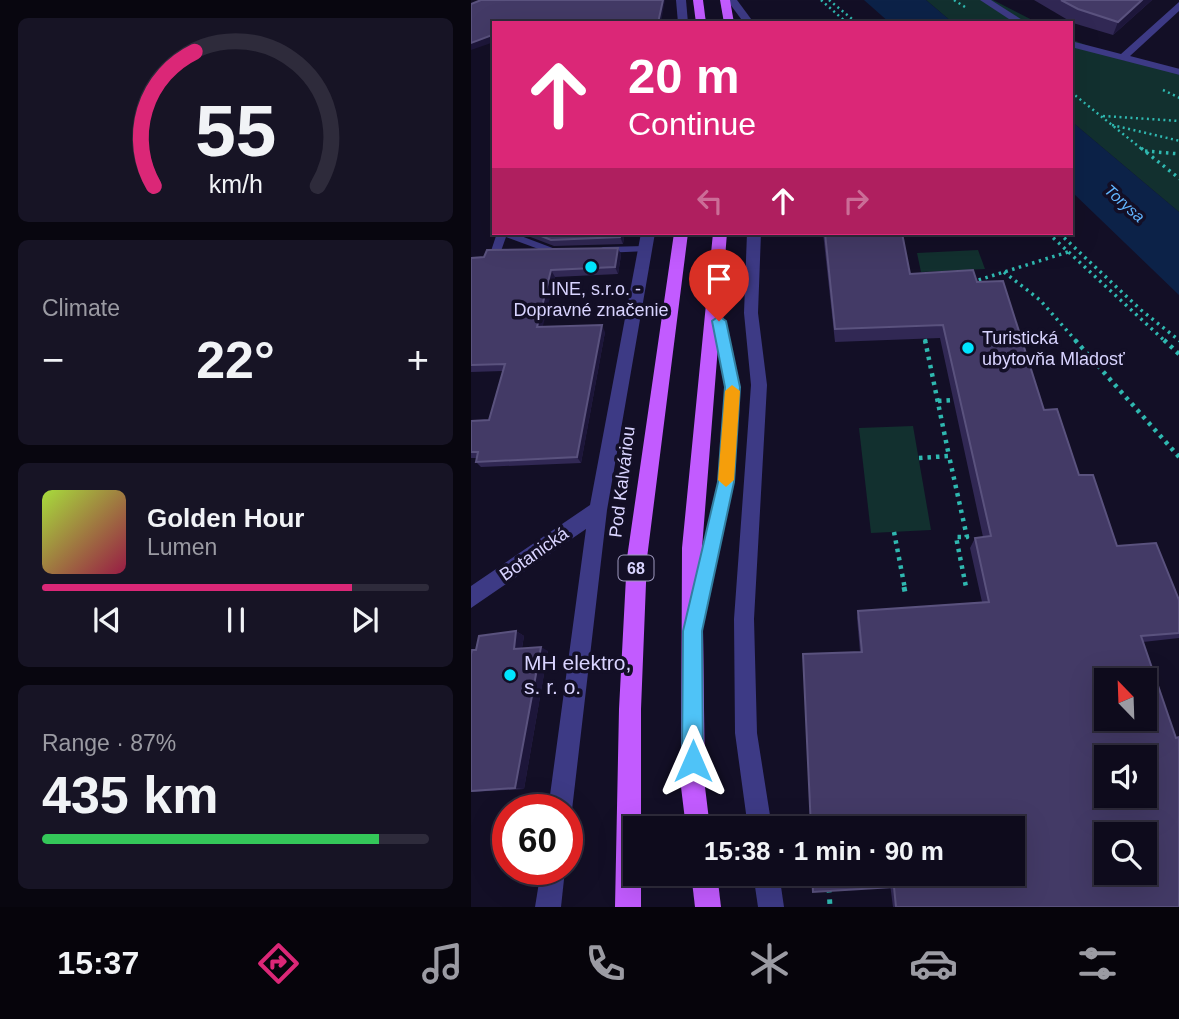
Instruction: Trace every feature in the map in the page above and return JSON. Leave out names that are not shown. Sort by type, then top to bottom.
[{"type":"main road","points":[[698,0],[701,21]]},
{"type":"main road","points":[[725,0],[729,21]]},
{"type":"main road","name":"Pod Kalváriou","points":[[629,907],[630,709],[637,558],[681,235]]},
{"type":"main road","points":[[696,816],[693,788],[692,548],[720,235]]},
{"type":"main road","points":[[706,886],[708,907]]},
{"type":"street","points":[[681,0],[683,21]]},
{"type":"street","points":[[732,0],[748,21]]},
{"type":"street","points":[[985,0],[1019,21]]},
{"type":"street","points":[[1122,58],[1179,4]]},
{"type":"street","points":[[1073,45],[1179,72]]},
{"type":"street","points":[[754,235],[750,313],[759,385],[744,619],[746,733],[758,816]]},
{"type":"street","name":"Pod Kalváriou","points":[[562,794],[598,510],[646,241]]},
{"type":"street","name":"Botanická","points":[[471,598],[598,510]]},
{"type":"street","points":[[548,907],[551,885]]},
{"type":"street","points":[[768,886],[771,907]]},
{"type":"lane","points":[[503,235],[495,254],[568,252]]},
{"type":"lane","points":[[509,235],[555,252]]},
{"type":"lane","points":[[595,251],[646,241]]},
{"type":"lane","points":[[692,631],[726,482],[733,387],[714,299]]},
{"type":"path","points":[[821,0],[845,21]]},
{"type":"path","points":[[829,0],[855,21]]},
{"type":"path","points":[[1073,94],[1171,173],[1179,176]]},
{"type":"path","points":[[1101,116],[1179,121]]},
{"type":"path","points":[[1112,125],[1179,141]]},
{"type":"path","points":[[1145,151],[1179,154]]},
{"type":"path","points":[[1050,235],[1179,355]]},
{"type":"path","points":[[1061,235],[1141,310],[1179,341]]},
{"type":"path","points":[[970,283],[1068,252]]},
{"type":"path","points":[[1004,272],[1040,300],[1179,458]]},
{"type":"path","points":[[925,339],[967,537],[956,537],[966,587]]},
{"type":"path","points":[[938,401],[953,400]]},
{"type":"path","points":[[919,458],[949,456]]},
{"type":"path","points":[[894,532],[906,597]]},
{"type":"path","points":[[829,888],[830,907]]},
{"type":"green space","points":[[926,0],[993,0],[1034,21],[951,21]]},
{"type":"green space","points":[[1073,40],[1122,60],[1179,71],[1179,212],[1073,123]]},
{"type":"green space","points":[[978,250],[985,269],[921,272],[917,253]]},
{"type":"green space","points":[[913,426],[931,530],[871,533],[859,428]]},
{"type":"water","points":[[864,0],[926,0],[951,21],[888,21]]},
{"type":"water","name":"Torysa","points":[[1073,123],[1179,212],[1179,295],[1073,193]]},
{"type":"building","points":[[481,0],[663,0],[658,21],[492,21],[492,35],[471,43],[471,4]]},
{"type":"building","points":[[1061,0],[1142,0],[1118,22],[1078,9]]},
{"type":"building","points":[[539,235],[620,235],[620,237],[551,240]]},
{"type":"building","points":[[825,235],[902,235],[910,274],[973,270],[977,282],[1003,281],[1044,410],[1057,409],[1079,475],[1093,475],[1117,546],[1156,543],[1179,600],[1179,633],[1141,636],[1152,668],[1094,668],[1094,732],[1157,732],[1157,683],[1176,738],[1179,737],[1179,907],[896,907],[894,887],[813,892],[813,886],[1025,886],[1025,816],[810,816],[803,654],[862,652],[858,611],[989,602],[975,538],[991,536],[943,325],[835,329]]},
{"type":"building","points":[[618,248],[615,267],[551,270],[537,327],[602,325],[577,457],[476,462],[478,452],[471,452],[471,421],[489,420],[505,364],[471,365],[471,258],[484,257],[487,250]]},
{"type":"building","points":[[516,631],[514,649],[541,647],[515,788],[471,791],[472,650],[476,650],[479,636]]},
{"type":"slow traffic","points":[[726,480],[732,391]]},
{"type":"place","name":"LINE, s.r.o. - Dopravné značenie","points":[[591,267]]},
{"type":"place","name":"Turistická ubytovňa Mladosť","points":[[968,348]]},
{"type":"place","name":"MH elektro, s. r. o.","points":[[510,675]]},
{"type":"route","points":[[693,761],[692,631],[726,482],[733,387],[719,321]]}]
